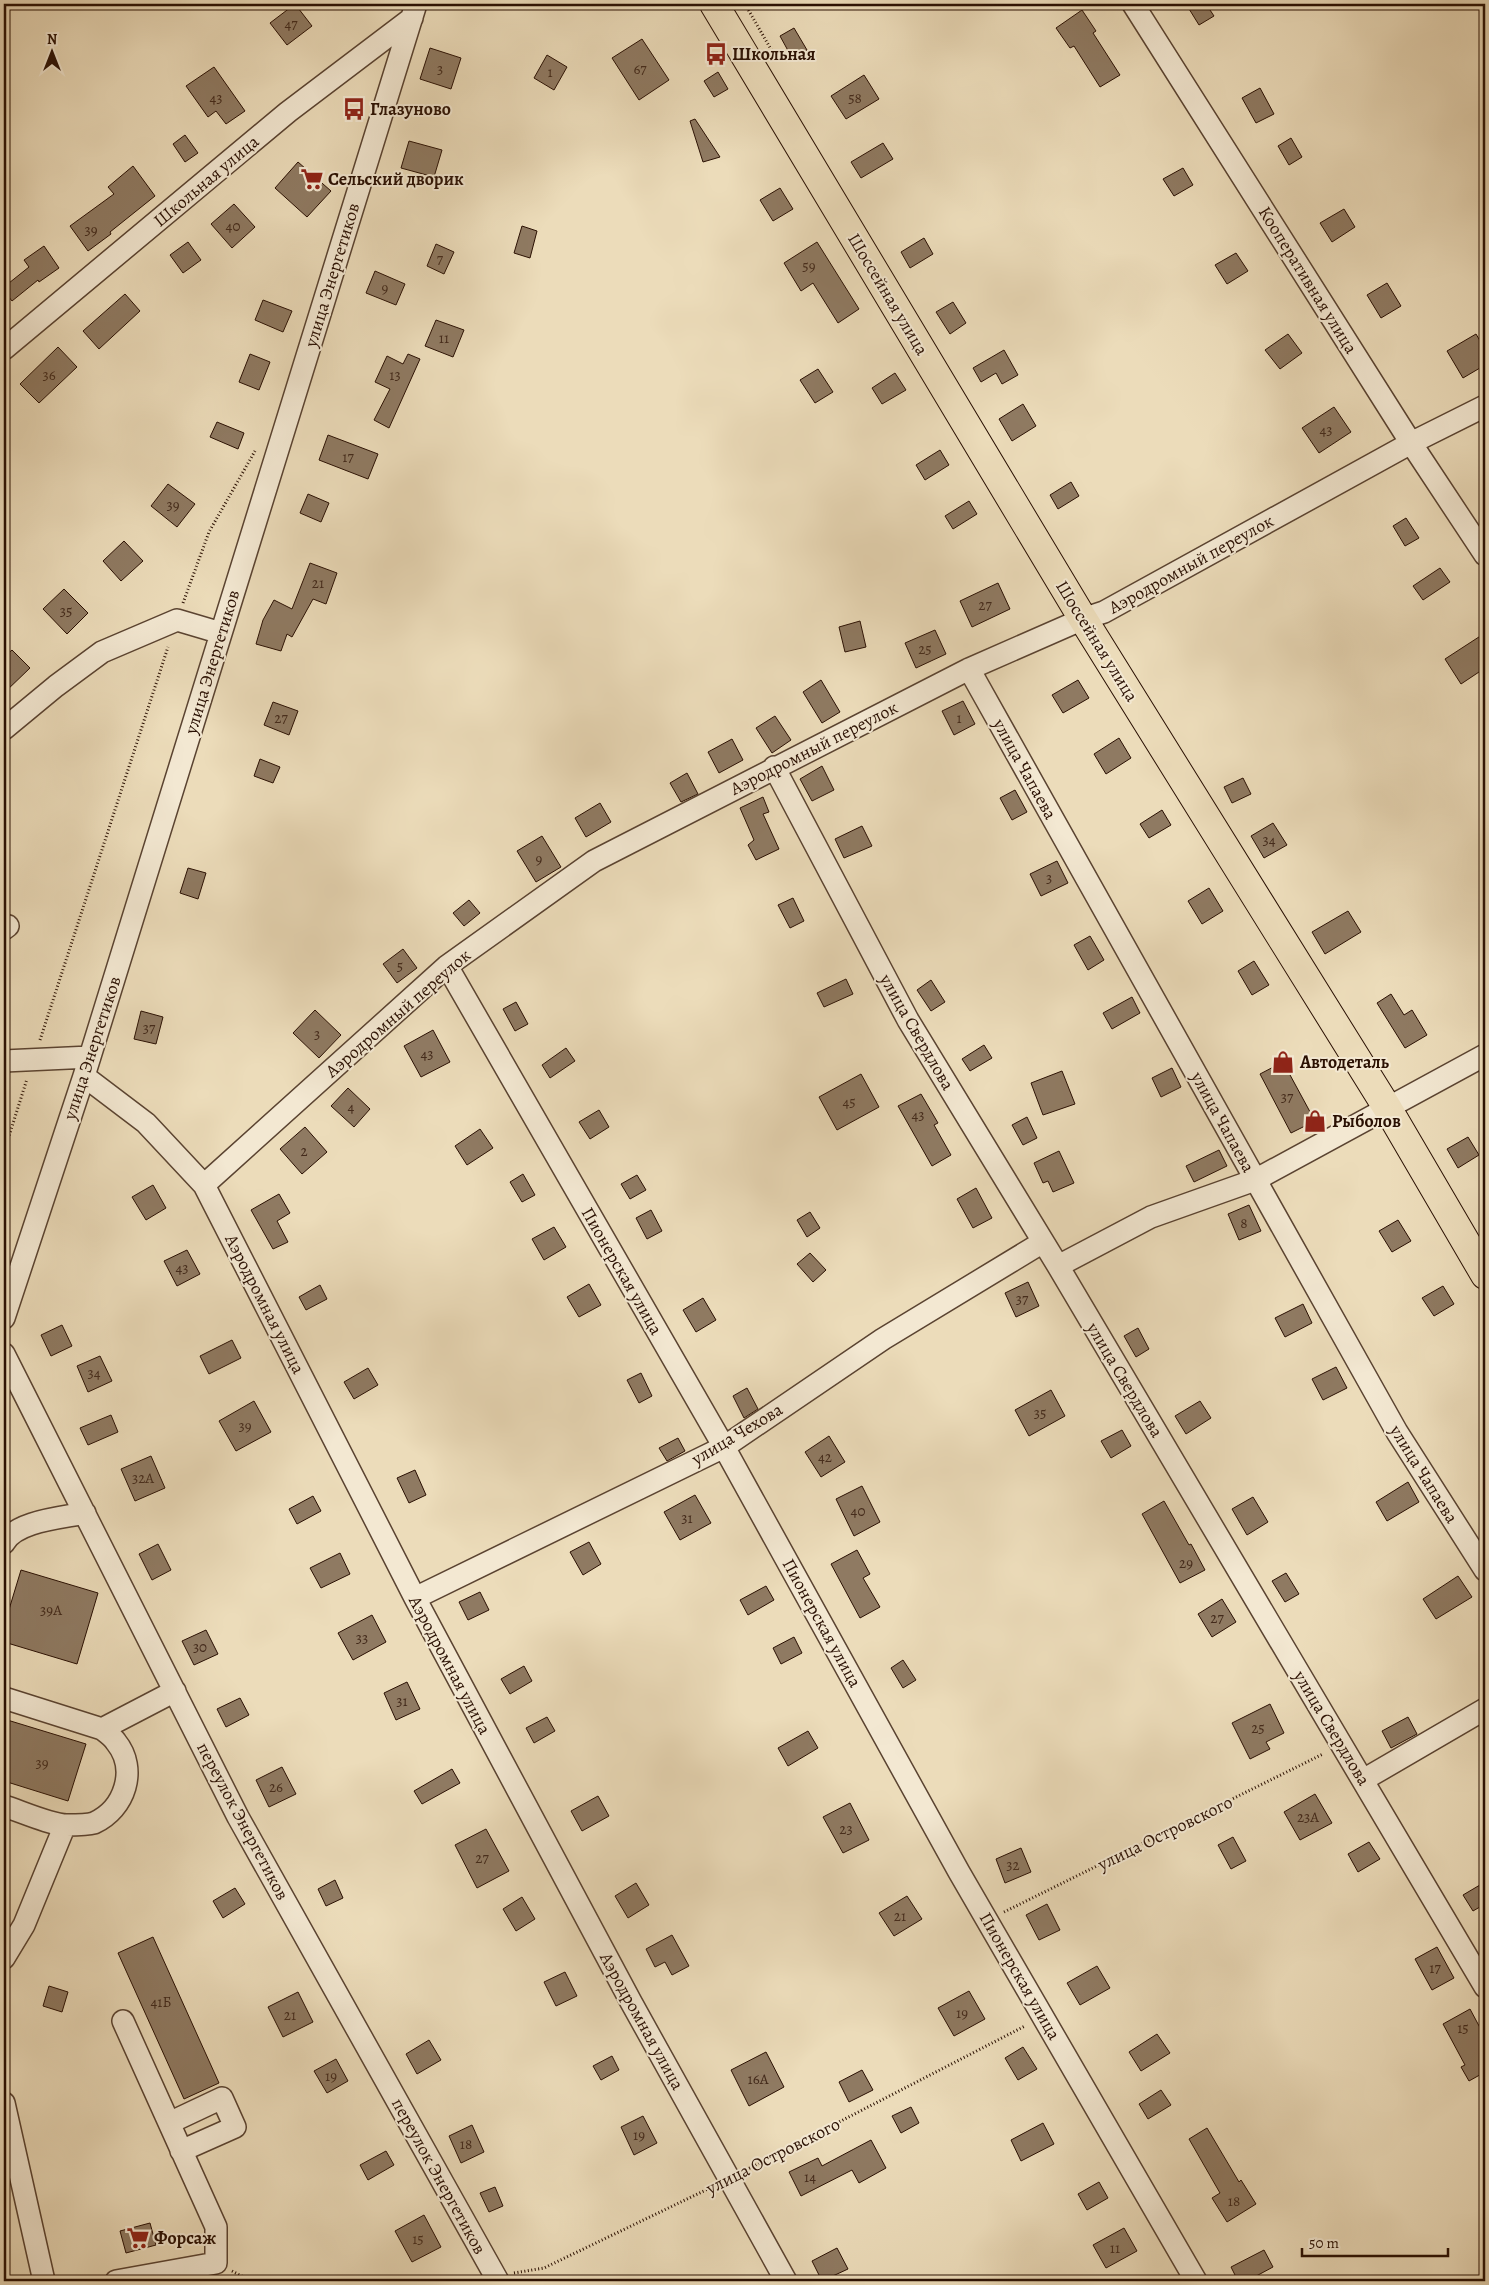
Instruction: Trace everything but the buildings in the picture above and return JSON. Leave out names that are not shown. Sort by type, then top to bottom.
[{"type":"main road","name":"Шоссейная улица","points":[[714,4],[1083,619],[1388,1109],[1485,1275]]},
{"type":"street","name":"Кооперативная улица","points":[[1133,4],[1411,444],[1485,555]]},
{"type":"street","name":"Школьная улица","points":[[4,349],[288,112],[414,11]]},
{"type":"street","name":"улица Энергетиков","points":[[4,1318],[87,1066],[414,11]]},
{"type":"street","name":"Аэродромный переулок","points":[[204,1185],[446,966],[594,861],[969,669],[1083,619],[1104,612],[1411,444],[1485,406]]},
{"type":"street","points":[[4,729],[56,686],[102,652],[177,620],[221,634]]},
{"type":"street","name":"улица Чапаева","points":[[969,669],[1396,1432],[1485,1570]]},
{"type":"street","name":"улица Свердлова","points":[[774,768],[908,1020],[1058,1266],[1485,1987]]},
{"type":"street","name":"Пионерская улица","points":[[446,966],[724,1447],[988,1920],[1196,2281]]},
{"type":"street","points":[[1058,1266],[1151,1217],[1255,1180],[1485,1055]]},
{"type":"street","points":[[4,1061],[34,1059],[87,1066]]},
{"type":"street","name":"Аэродромная улица","points":[[87,1066],[146,1123],[204,1185],[415,1598],[626,1993],[786,2281]]},
{"type":"street","name":"улица Чехова","points":[[415,1598],[724,1447],[883,1339],[1043,1242]]},
{"type":"street","name":"переулок Энергетиков","points":[[4,1354],[238,1817],[496,2279]]},
{"type":"street","points":[[4,1543],[13,1532],[25,1526],[84,1513]]},
{"type":"street","points":[[102,1729],[175,1691]]},
{"type":"street","points":[[4,1698],[102,1729],[116,1742],[126,1760],[127,1780],[123,1794],[116,1806],[93,1823],[65,1825],[4,1806]]},
{"type":"street","points":[[1363,1780],[1485,1709]]},
{"type":"street","points":[[4,1958],[24,1925],[65,1825]]},
{"type":"street","points":[[116,2281],[216,2263],[216,2227],[123,2020]]},
{"type":"street","points":[[169,2123],[222,2098],[229,2112],[235,2126],[181,2151]]},
{"type":"street","points":[[4,2103],[44,2281]]},
{"type":"path","points":[[4,1152],[120,790],[177,620],[209,532],[257,447]]},
{"type":"path","name":"улица Островского","points":[[988,1920],[1342,1745]]},
{"type":"path","name":"улица Островского","points":[[496,2279],[544,2268],[729,2179],[1044,2017]]},
{"type":"place","name":"Школьная","points":[[716,54]]},
{"type":"place","name":"Глазуново","points":[[354,109]]},
{"type":"place","name":"Сельский дворик","points":[[312,179]]},
{"type":"place","name":"Автодеталь","points":[[1283,1062]]},
{"type":"place","name":"Рыболов","points":[[1315,1121]]},
{"type":"place","name":"Форсаж","points":[[138,2238]]}]
